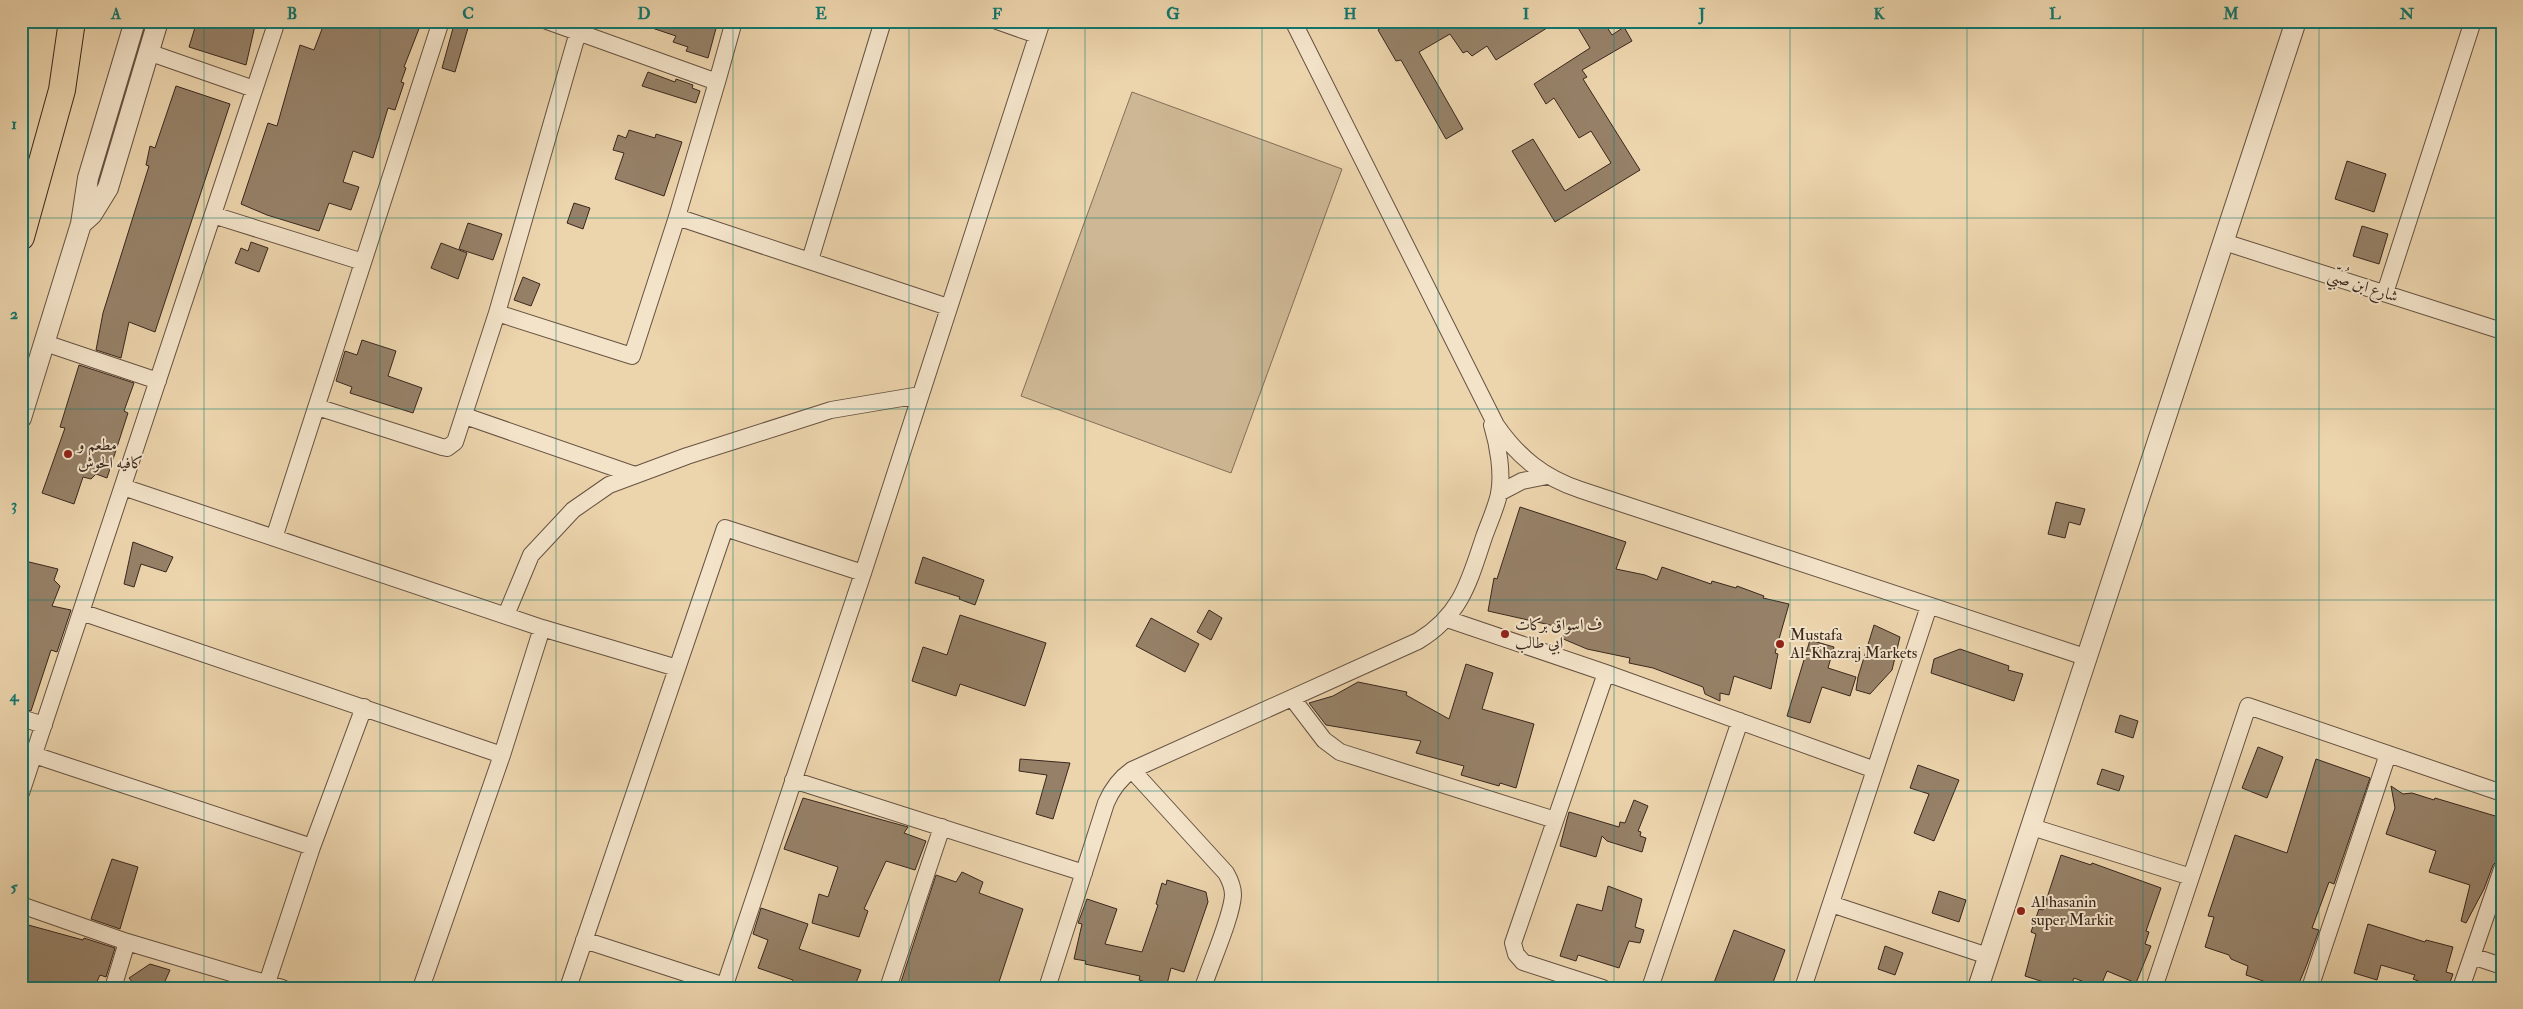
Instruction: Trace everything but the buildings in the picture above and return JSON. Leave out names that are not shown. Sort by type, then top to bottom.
[{"type":"highway","points":[[21,171],[71,21]]},
{"type":"highway","points":[[21,237],[62,90],[71,21]]},
{"type":"street","points":[[21,418],[81,224],[88,178],[135,21]]},
{"type":"street","points":[[81,224],[92,214],[108,188],[158,21]]},
{"type":"street","points":[[21,793],[277,21]]},
{"type":"street","points":[[274,538],[441,21]]},
{"type":"street","points":[[547,21],[717,82]]},
{"type":"street","points":[[497,313],[632,356],[677,217],[734,21]]},
{"type":"street","points":[[810,260],[883,21]]},
{"type":"street","points":[[584,940],[725,987],[863,573],[1040,28],[997,21]]},
{"type":"street","points":[[1293,21],[1488,409],[1506,440],[1532,466],[1547,476],[1581,490],[2088,658]]},
{"type":"street","points":[[1978,988],[2296,21]]},
{"type":"street","points":[[2385,293],[2473,21]]},
{"type":"street","points":[[316,407],[442,447],[447,448],[455,442],[497,313],[578,32]]},
{"type":"street","points":[[148,52],[254,89]]},
{"type":"street","points":[[213,215],[363,262]]},
{"type":"street","points":[[677,217],[948,307]]},
{"type":"street","name":"شارع ابن صُبّي","points":[[2224,242],[2502,330]]},
{"type":"street","points":[[45,344],[158,381]]},
{"type":"street","points":[[506,615],[531,555],[573,510],[609,485],[831,410],[920,396]]},
{"type":"street","points":[[1047,988],[1110,793],[1119,780],[1132,770],[1418,641],[1447,619],[1463,596],[1469,583],[1499,493],[1497,451],[1488,409]]},
{"type":"street","points":[[465,416],[634,476]]},
{"type":"street","points":[[1499,493],[1522,481],[1547,476]]},
{"type":"street","points":[[122,487],[542,628],[677,668]]},
{"type":"street","points":[[568,988],[725,528],[863,573]]},
{"type":"street","points":[[1803,988],[1929,606]]},
{"type":"street","points":[[81,612],[502,755]]},
{"type":"street","points":[[1447,619],[1606,673],[1875,770]]},
{"type":"street","points":[[422,988],[502,755],[542,628]]},
{"type":"street","points":[[1603,988],[1523,962],[1514,949],[1514,938],[1606,673]]},
{"type":"street","points":[[1292,698],[1324,740],[1340,752],[1555,820]]},
{"type":"street","points":[[2154,988],[2248,706],[2502,793]]},
{"type":"street","points":[[21,905],[128,942],[275,985],[312,846],[364,707]]},
{"type":"street","points":[[21,718],[44,725]]},
{"type":"street","points":[[1650,988],[1740,721]]},
{"type":"street","points":[[2310,988],[2388,754]]},
{"type":"street","points":[[34,755],[312,846]]},
{"type":"street","points":[[1132,770],[1226,873],[1233,888],[1231,904],[1203,988]]},
{"type":"street","points":[[793,780],[1084,872]]},
{"type":"street","points":[[888,988],[942,827]]},
{"type":"street","points":[[2032,827],[2191,876]]},
{"type":"street","points":[[2461,988],[2502,868]]},
{"type":"street","points":[[1830,904],[1988,956]]},
{"type":"street","points":[[112,988],[128,942]]},
{"type":"street","points":[[2472,956],[2502,966]]},
{"type":"shaded area","points":[[1132,92],[1342,169],[1231,473],[1021,396]]},
{"type":"place","name":"مطعم و كافيه الحوش","points":[[68,454]]},
{"type":"place","name":"ف اسواق بركات ابي طالب","points":[[1505,634]]},
{"type":"place","name":"Mustafa Al-Khazraj Markets","points":[[1780,644]]},
{"type":"place","name":"Al hasanin super Markit","points":[[2021,911]]}]
